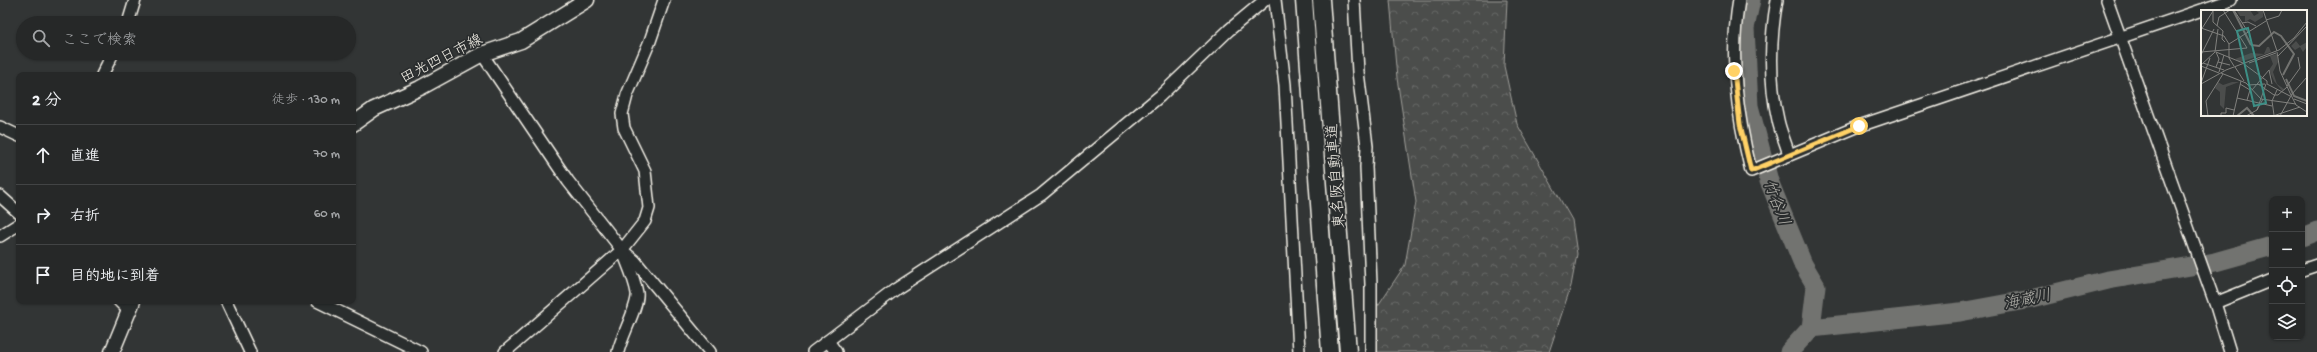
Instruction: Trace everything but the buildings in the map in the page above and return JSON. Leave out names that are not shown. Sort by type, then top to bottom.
[{"type":"highway","name":"東名阪自動車道","points":[[1304,0],[1330,352]]},
{"type":"highway","name":"東名阪自動車道","points":[[1321,0],[1348,352]]},
{"type":"main road","name":"田光四日市線","points":[[356,122],[374,109],[420,88],[482,54],[521,41],[587,0]]},
{"type":"main road","points":[[112,352],[127,304]]},
{"type":"street","points":[[130,16],[135,0]]},
{"type":"street","points":[[505,352],[622,250],[645,221],[649,208],[645,171],[624,128],[622,114],[627,95],[650,42],[664,0]]},
{"type":"street","points":[[813,352],[896,289],[1041,194],[1160,96],[1229,30],[1265,0]]},
{"type":"street","points":[[1275,0],[1285,85],[1300,352]]},
{"type":"street","points":[[1354,0],[1358,72],[1367,146],[1366,167],[1371,284],[1371,352]]},
{"type":"street","points":[[1739,0],[1734,47],[1734,71],[1740,124],[1751,171],[1859,126],[2201,10]]},
{"type":"street","points":[[1777,0],[1772,48],[1773,88],[1778,120],[1788,155]]},
{"type":"street","points":[[2107,0],[2215,303],[2230,352]]},
{"type":"street","points":[[2202,10],[2231,0]]},
{"type":"street","points":[[482,54],[568,181],[622,250],[634,261],[710,352]]},
{"type":"street","points":[[104,72],[110,60]]},
{"type":"street","points":[[0,127],[16,135]]},
{"type":"street","points":[[0,196],[16,210]]},
{"type":"street","points":[[0,236],[16,226]]},
{"type":"street","points":[[618,352],[621,337],[637,301],[637,293],[622,250]]},
{"type":"street","points":[[2305,269],[2317,265]]},
{"type":"street","points":[[2215,303],[2269,281]]},
{"type":"street","points":[[227,304],[250,352]]},
{"type":"street","points":[[323,304],[420,352]]},
{"type":"street","points":[[828,341],[836,352]]},
{"type":"green space","points":[[1390,0],[1507,0],[1504,66],[1517,124],[1572,220],[1577,254],[1571,286],[1549,352],[1374,352],[1369,319],[1405,265],[1416,202],[1397,78]]},
{"type":"waterway","name":"竹谷川","points":[[1751,0],[1745,28],[1749,106],[1769,181],[1803,264],[1816,286],[1811,328]]},
{"type":"waterway","name":"海蔵川","points":[[2305,236],[2317,231]]},
{"type":"waterway","name":"海蔵川","points":[[1789,352],[1811,328],[1960,312],[2031,299],[2108,280],[2215,262],[2269,247]]},
{"type":"route","points":[[1734,71],[1740,124],[1751,171],[1859,126]]}]
